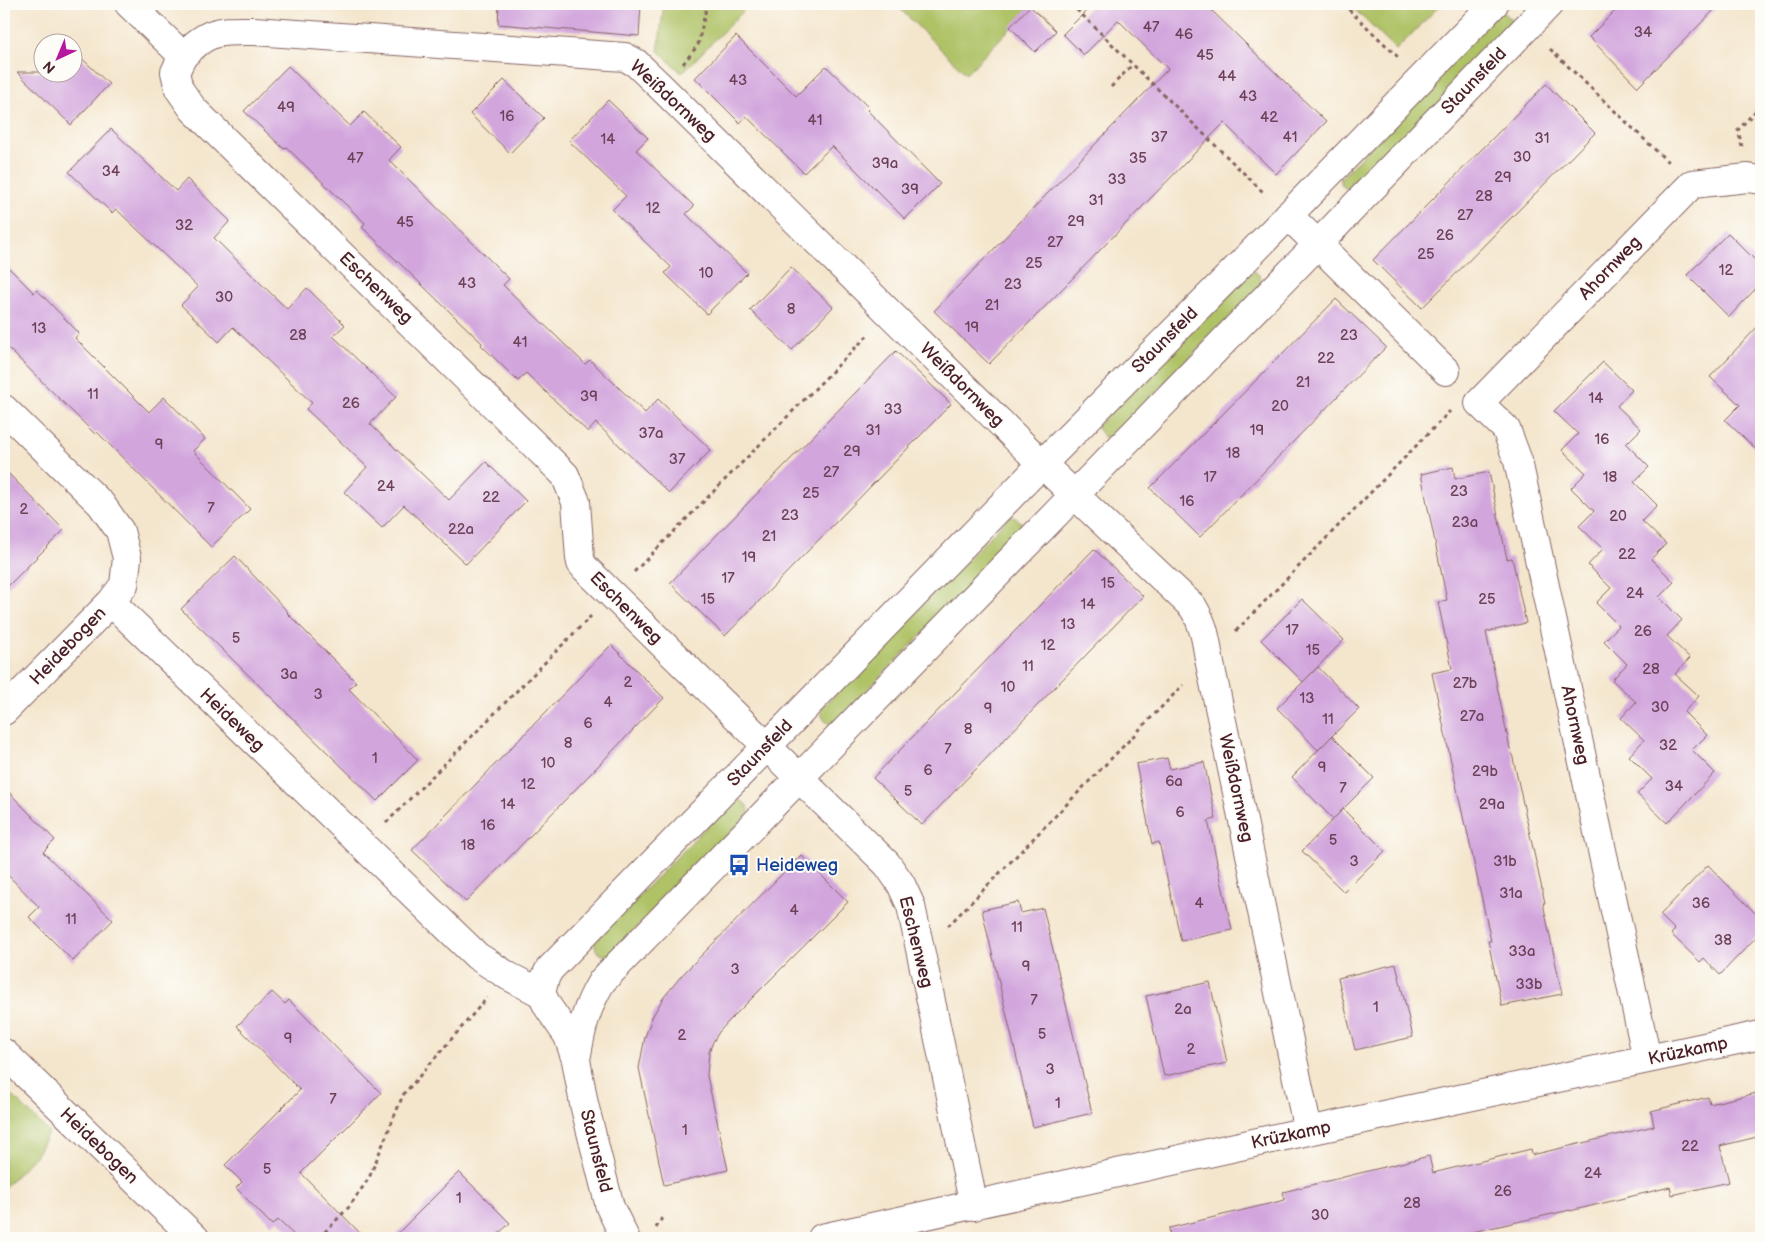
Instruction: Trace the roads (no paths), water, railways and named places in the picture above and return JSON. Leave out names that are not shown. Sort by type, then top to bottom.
[{"type":"street","points":[[129,4],[183,56]]},
{"type":"street","name":"Staunsfeld","points":[[625,1238],[610,1207],[584,1104],[576,1060],[568,1036],[548,1007],[541,993],[545,978],[553,965],[1494,4]]},
{"type":"street","name":"Staunsfeld","points":[[576,1060],[581,1029],[588,1006],[602,981],[1318,245],[1549,4]]},
{"type":"street","name":"Weißdornweg","points":[[183,56],[206,36],[222,31],[264,31],[625,58],[636,63],[1042,464]]},
{"type":"street","name":"Eschenweg","points":[[183,56],[175,72],[179,89],[194,109],[565,475],[576,502],[581,563],[887,864],[901,884],[911,906],[974,1206]]},
{"type":"street","name":"Ahornweg","points":[[1647,1059],[1518,461],[1506,429],[1466,402],[1692,184],[1755,179]]},
{"type":"street","points":[[1288,216],[1446,371]]},
{"type":"street","points":[[4,409],[101,504],[120,531],[127,558],[124,585],[111,602]]},
{"type":"street","points":[[1042,464],[1074,495]]},
{"type":"street","name":"Weißdornweg","points":[[1074,495],[1193,607],[1201,621],[1308,1131]]},
{"type":"street","name":"Heidebogen","points":[[4,711],[111,602]]},
{"type":"street","name":"Heideweg","points":[[111,602],[478,956],[508,976],[541,993]]},
{"type":"street","name":"Krüzkamp","points":[[822,1238],[1308,1131],[1761,1035]]},
{"type":"street","name":"Heidebogen","points":[[4,1053],[194,1238]]},
{"type":"place","name":"Heideweg","points":[[739,865]]}]
